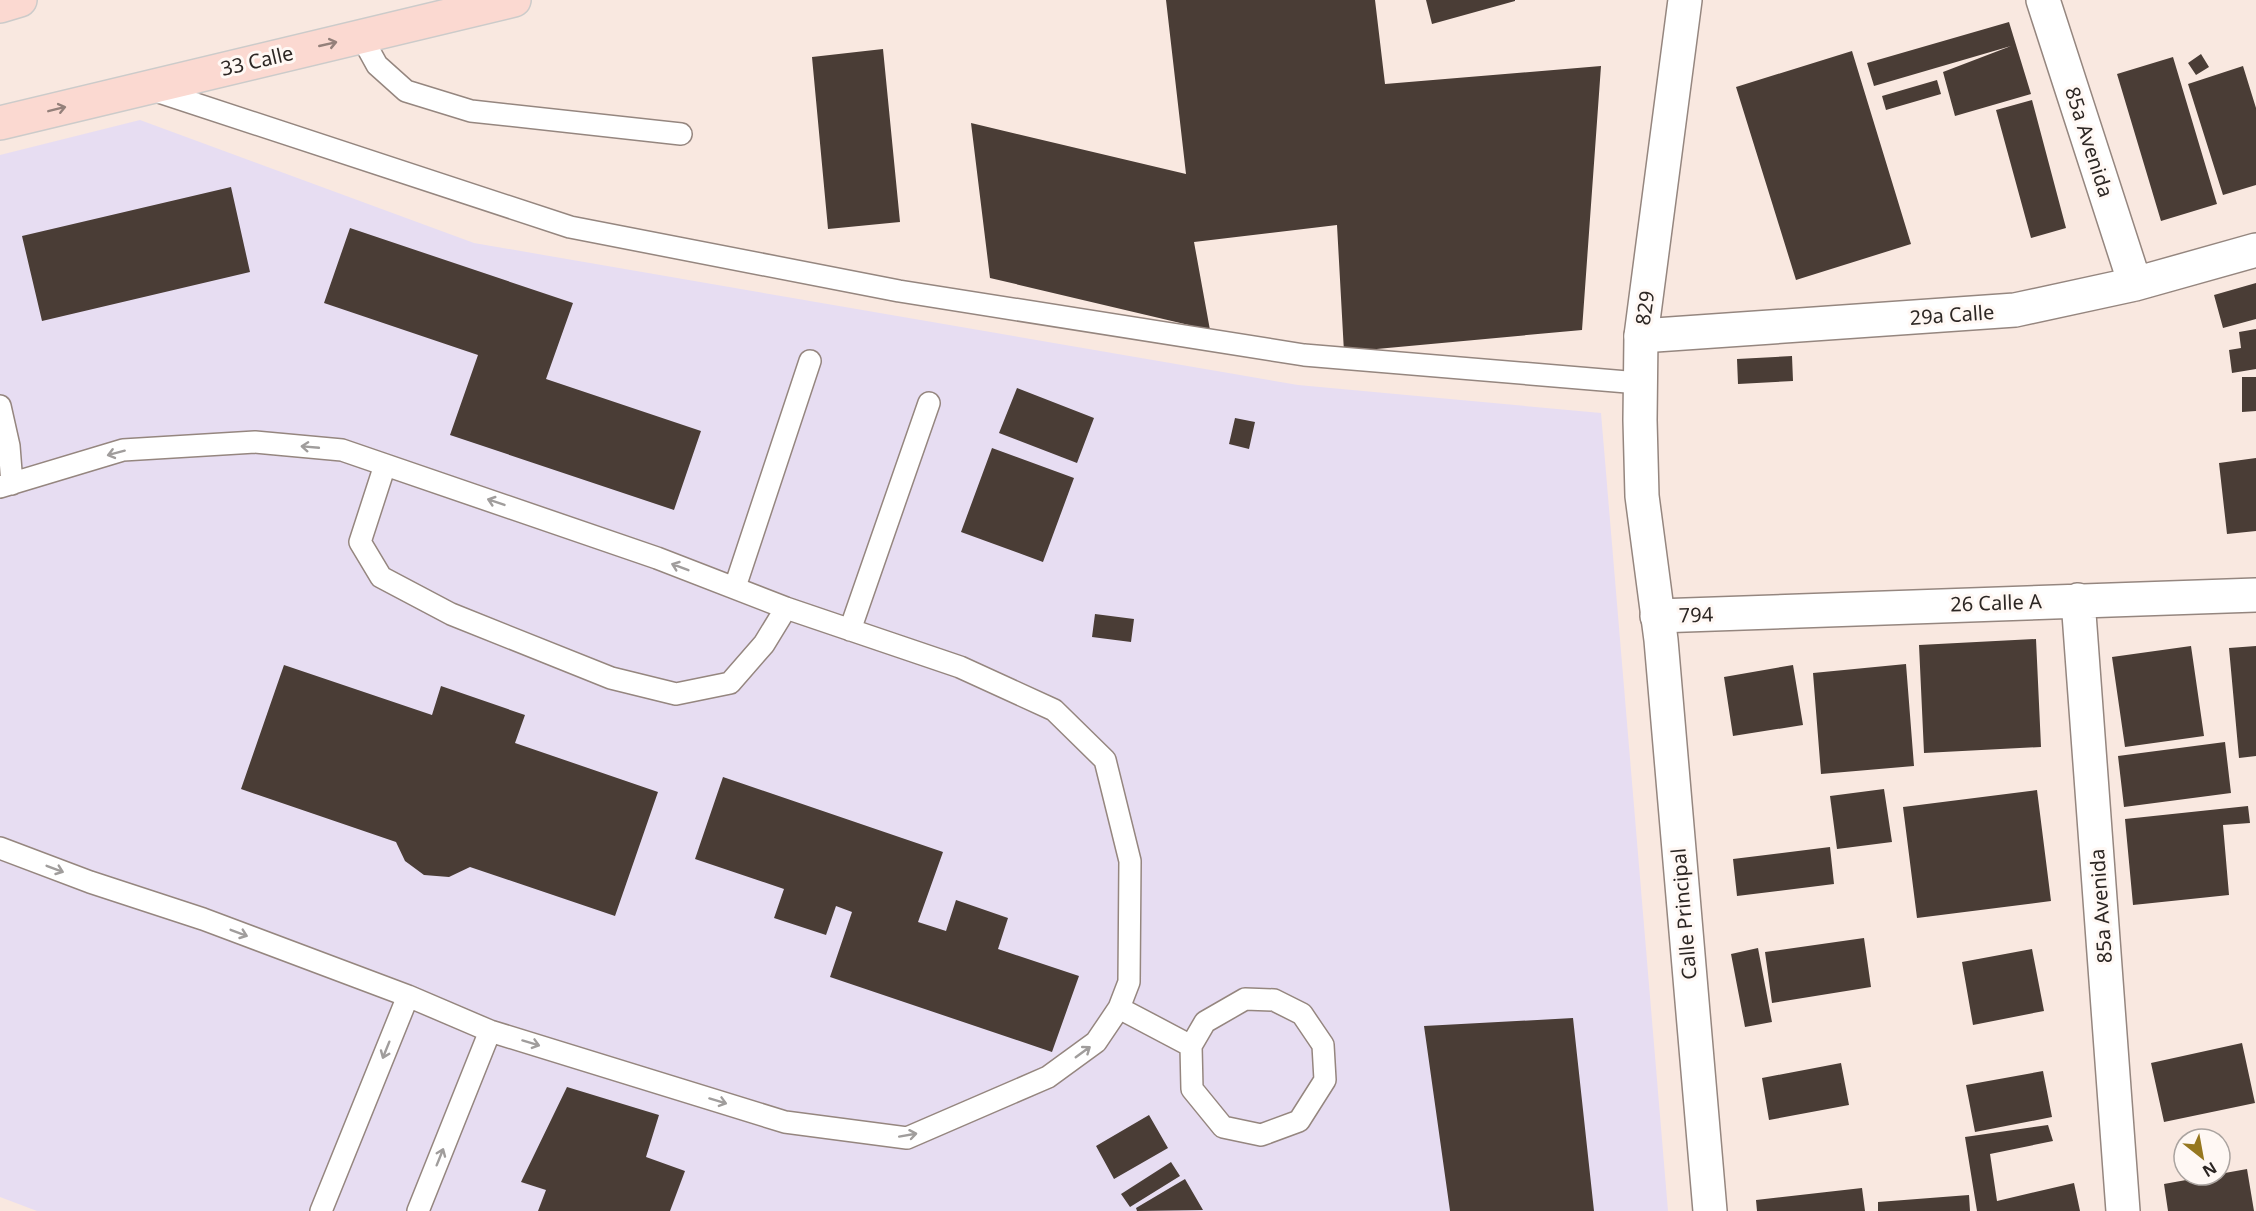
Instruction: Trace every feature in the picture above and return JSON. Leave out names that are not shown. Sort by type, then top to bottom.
[{"type":"main road","points":[[0,6],[20,0]]},
{"type":"main road","name":"33 Calle","points":[[0,123],[514,0]]},
{"type":"street","name":"85a Avenida","points":[[2043,0],[2135,284]]},
{"type":"street","name":"829","points":[[1657,616],[1642,496],[1639,383],[1641,336],[1692,2]]},
{"type":"street","name":"29a Calle","points":[[1641,336],[2015,310],[2135,284],[2256,250]]},
{"type":"street","name":"26 Calle A","points":[[1736,613],[2256,595]]},
{"type":"street","name":"85a Avenida","points":[[2078,600],[2123,1211]]},
{"type":"street","name":"794","points":[[1657,616],[1736,613]]},
{"type":"street","name":"Calle Principal","points":[[1657,616],[1710,1211]]},
{"type":"lane","points":[[361,36],[377,65],[406,91],[471,111],[681,134]]},
{"type":"lane","points":[[146,87],[570,227],[899,291],[1304,355],[1639,383]]},
{"type":"lane","points":[[735,587],[810,360]]},
{"type":"lane","points":[[850,630],[929,403]]},
{"type":"lane","points":[[0,406],[9,447],[6,485],[123,450],[255,442],[342,450],[657,558],[786,608],[960,667],[1054,710],[1105,760],[1130,861],[1129,982],[1119,1008],[1096,1042],[1048,1077],[907,1138],[785,1122],[490,1031],[408,996],[203,919],[90,882],[0,848]]},
{"type":"lane","points":[[385,465],[360,542],[381,577],[451,615],[611,678],[675,694],[730,682],[764,644],[786,608]]},
{"type":"lane","points":[[321,1211],[408,996]]},
{"type":"lane","points":[[1245,999],[1274,1000],[1302,1014],[1323,1044],[1325,1080],[1299,1121],[1261,1135],[1223,1126],[1192,1089],[1191,1046],[1205,1022],[1245,999]]},
{"type":"lane","points":[[1119,1008],[1191,1046]]},
{"type":"lane","points":[[418,1211],[490,1031]]},
{"type":"shaded area","points":[[140,120],[474,243],[1298,385],[1601,413],[1668,1211],[37,1211],[0,1197],[0,155]]},
{"type":"building","points":[[1166,0],[1375,0],[1385,84],[1601,66],[1582,330],[1344,352],[1337,225],[1194,242],[1210,330],[990,278],[971,123],[1186,174]]},
{"type":"building","points":[[1426,0],[1515,0],[1515,1],[1432,24]]},
{"type":"building","points":[[2009,22],[2031,94],[1955,116],[1943,72],[2011,46],[1874,86],[1867,63]]},
{"type":"building","points":[[883,49],[900,222],[828,229],[812,57]]},
{"type":"building","points":[[1852,51],[1911,244],[1796,280],[1736,87]]},
{"type":"building","points":[[2201,54],[2209,67],[2196,75],[2188,63]]},
{"type":"building","points":[[2173,57],[2217,204],[2161,221],[2117,74]]},
{"type":"building","points":[[2243,66],[2256,108],[2256,185],[2223,195],[2188,84]]},
{"type":"building","points":[[1937,80],[1941,94],[1886,110],[1882,96]]},
{"type":"building","points":[[2032,100],[2066,228],[2031,238],[1996,110]]},
{"type":"building","points":[[231,187],[250,272],[42,321],[22,236]]},
{"type":"building","points":[[350,228],[573,303],[546,379],[701,431],[674,510],[450,435],[478,355],[324,303]]},
{"type":"building","points":[[2256,283],[2256,319],[2223,328],[2214,295]]},
{"type":"building","points":[[2256,329],[2256,369],[2232,373],[2229,350],[2241,348],[2239,332]]},
{"type":"building","points":[[1792,356],[1793,381],[1738,384],[1737,359]]},
{"type":"building","points":[[2242,377],[2256,377],[2256,411],[2242,412]]},
{"type":"building","points":[[1017,388],[1094,418],[1077,463],[999,433]]},
{"type":"building","points":[[1235,418],[1255,422],[1249,449],[1229,444]]},
{"type":"building","points":[[992,448],[1074,478],[1043,562],[961,532]]},
{"type":"building","points":[[2256,458],[2256,531],[2227,534],[2219,463]]},
{"type":"building","points":[[1095,614],[1134,619],[1131,642],[1092,637]]},
{"type":"building","points":[[2036,639],[2041,747],[1924,753],[1919,645]]},
{"type":"building","points":[[2191,646],[2204,736],[2125,747],[2112,657]]},
{"type":"building","points":[[2256,646],[2256,756],[2239,758],[2229,648]]},
{"type":"building","points":[[1906,664],[1914,766],[1821,774],[1813,673]]},
{"type":"building","points":[[284,665],[432,715],[441,686],[525,715],[515,743],[658,792],[615,916],[470,867],[449,877],[424,875],[405,861],[396,842],[241,789]]},
{"type":"building","points":[[1793,665],[1803,725],[1733,736],[1724,677]]},
{"type":"building","points":[[2225,742],[2231,793],[2124,807],[2118,756]]},
{"type":"building","points":[[723,777],[943,852],[918,922],[946,931],[956,900],[1008,918],[998,949],[1079,976],[1052,1052],[830,977],[852,912],[836,906],[826,935],[774,918],[784,889],[695,859]]},
{"type":"building","points":[[1884,789],[1892,842],[1837,849],[1830,796]]},
{"type":"building","points":[[2037,790],[2051,901],[1917,918],[1903,807]]},
{"type":"building","points":[[2248,806],[2250,823],[2223,825],[2229,895],[2133,905],[2125,819]]},
{"type":"building","points":[[1830,847],[1834,884],[1737,896],[1733,859]]},
{"type":"building","points":[[1864,938],[1871,987],[1772,1003],[1765,952]]},
{"type":"building","points":[[1758,948],[1772,1022],[1745,1027],[1731,954]]},
{"type":"building","points":[[2032,949],[2044,1011],[1973,1025],[1962,962]]},
{"type":"building","points":[[1573,1018],[1594,1211],[1450,1211],[1424,1026]]},
{"type":"building","points":[[2242,1043],[2255,1103],[2164,1122],[2151,1063]]},
{"type":"building","points":[[1841,1063],[1849,1105],[1769,1120],[1762,1078]]},
{"type":"building","points":[[2043,1071],[2052,1117],[1975,1132],[1966,1085]]},
{"type":"building","points":[[567,1087],[659,1115],[646,1157],[685,1171],[670,1211],[538,1211],[546,1190],[521,1182]]},
{"type":"building","points":[[1149,1115],[1168,1148],[1114,1179],[1096,1146]]},
{"type":"building","points":[[2048,1125],[2053,1141],[1990,1154],[1997,1201],[2074,1183],[2080,1211],[1977,1211],[1965,1137]]},
{"type":"building","points":[[1171,1162],[1180,1176],[1130,1207],[1121,1194]]},
{"type":"building","points":[[2247,1169],[2254,1211],[2168,1211],[2164,1184],[2172,1183],[2172,1187],[2232,1187],[2232,1172]]},
{"type":"building","points":[[1185,1179],[1203,1210],[1137,1211],[1136,1208]]},
{"type":"building","points":[[1862,1188],[1865,1211],[1757,1211],[1756,1200]]},
{"type":"building","points":[[1969,1195],[1970,1211],[1878,1211],[1878,1202]]}]
